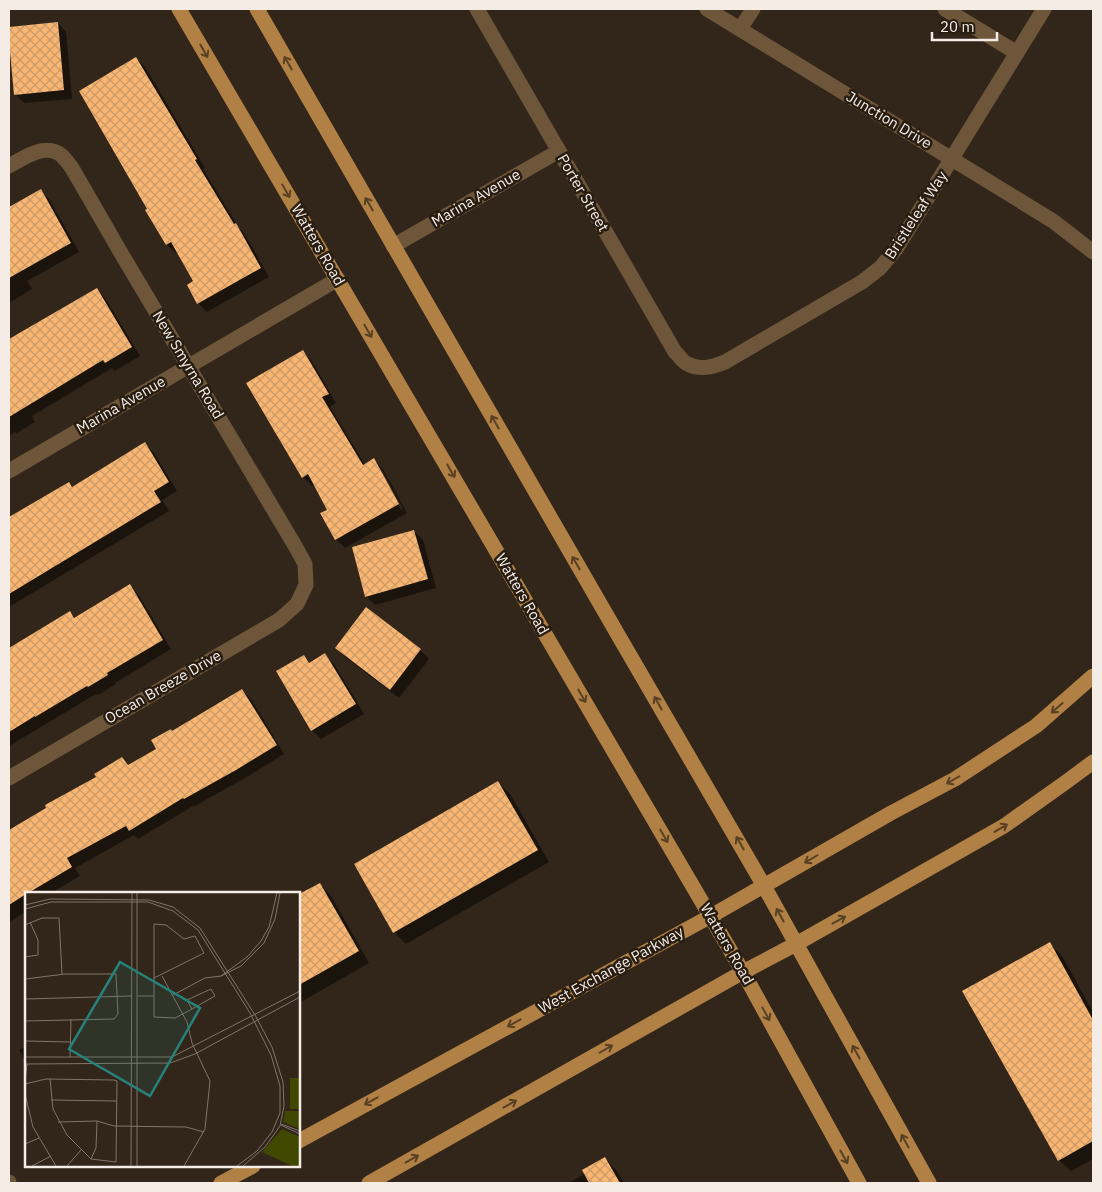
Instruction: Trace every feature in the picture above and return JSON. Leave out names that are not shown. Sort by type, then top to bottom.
[{"type":"main road","name":"Watters Road","points":[[179,9],[711,916],[859,1183]]},
{"type":"main road","points":[[257,9],[764,886],[929,1183]]},
{"type":"main road","name":"West Exchange Parkway","points":[[300,1140],[711,916],[955,779],[1036,726],[1093,676]]},
{"type":"main road","points":[[369,1183],[1004,826],[1093,762]]},
{"type":"main road","points":[[221,1183],[251,1167]]},
{"type":"street","name":"Porter Street","points":[[477,9],[675,352],[686,363],[699,368]]},
{"type":"street","name":"Junction Drive","points":[[707,9],[1053,221],[1093,252]]},
{"type":"street","points":[[740,29],[753,9]]},
{"type":"street","points":[[945,9],[1017,53]]},
{"type":"street","name":"Bristleleaf Way","points":[[699,368],[712,367],[725,362],[862,282],[880,268],[896,249],[1044,9]]},
{"type":"street","name":"New Smyrna Road","points":[[9,166],[32,153],[44,150],[56,152],[72,168],[294,544],[305,564],[306,585]]},
{"type":"street","name":"Marina Avenue","points":[[394,246],[559,151]]},
{"type":"street","name":"Marina Avenue","points":[[9,471],[338,279]]},
{"type":"street","name":"Ocean Breeze Drive","points":[[9,778],[279,620],[297,604],[306,585]]},
{"type":"building","points":[[58,22],[64,90],[14,95],[9,27]]},
{"type":"building","points":[[136,57],[197,159],[195,160],[234,224],[236,223],[261,268],[197,304],[187,285],[193,281],[171,242],[166,245],[145,210],[147,209],[79,91]]},
{"type":"building","points":[[41,189],[71,243],[9,278],[9,207]]},
{"type":"building","points":[[97,288],[132,347],[105,363],[103,360],[9,417],[9,339]]},
{"type":"building","points":[[303,350],[329,394],[322,397],[363,465],[374,458],[399,504],[335,540],[320,513],[327,510],[308,474],[302,478],[246,383]]},
{"type":"building","points":[[145,442],[169,482],[154,491],[161,502],[9,594],[9,517],[69,482],[72,487]]},
{"type":"building","points":[[414,530],[428,579],[365,597],[352,547]]},
{"type":"building","points":[[130,584],[163,640],[107,673],[108,675],[88,687],[9,732],[9,648],[70,611],[74,618]]},
{"type":"building","points":[[366,607],[421,649],[390,690],[335,648]]},
{"type":"building","points":[[325,653],[356,704],[311,731],[276,671],[304,655],[309,663]]},
{"type":"building","points":[[242,689],[277,745],[129,831],[126,826],[67,858],[72,867],[30,892],[25,892],[25,895],[9,905],[9,830],[46,808],[45,805],[96,777],[94,774],[122,757],[128,765],[156,749],[151,740],[171,729],[172,731]]},
{"type":"building","points":[[498,781],[538,850],[393,933],[354,864]]},
{"type":"building","points":[[320,883],[359,951],[300,984],[300,893]]},
{"type":"building","points":[[1050,942],[1093,1020],[1093,1141],[1058,1161],[962,991]]},
{"type":"building","points":[[605,1157],[620,1183],[589,1183],[582,1170]]}]
